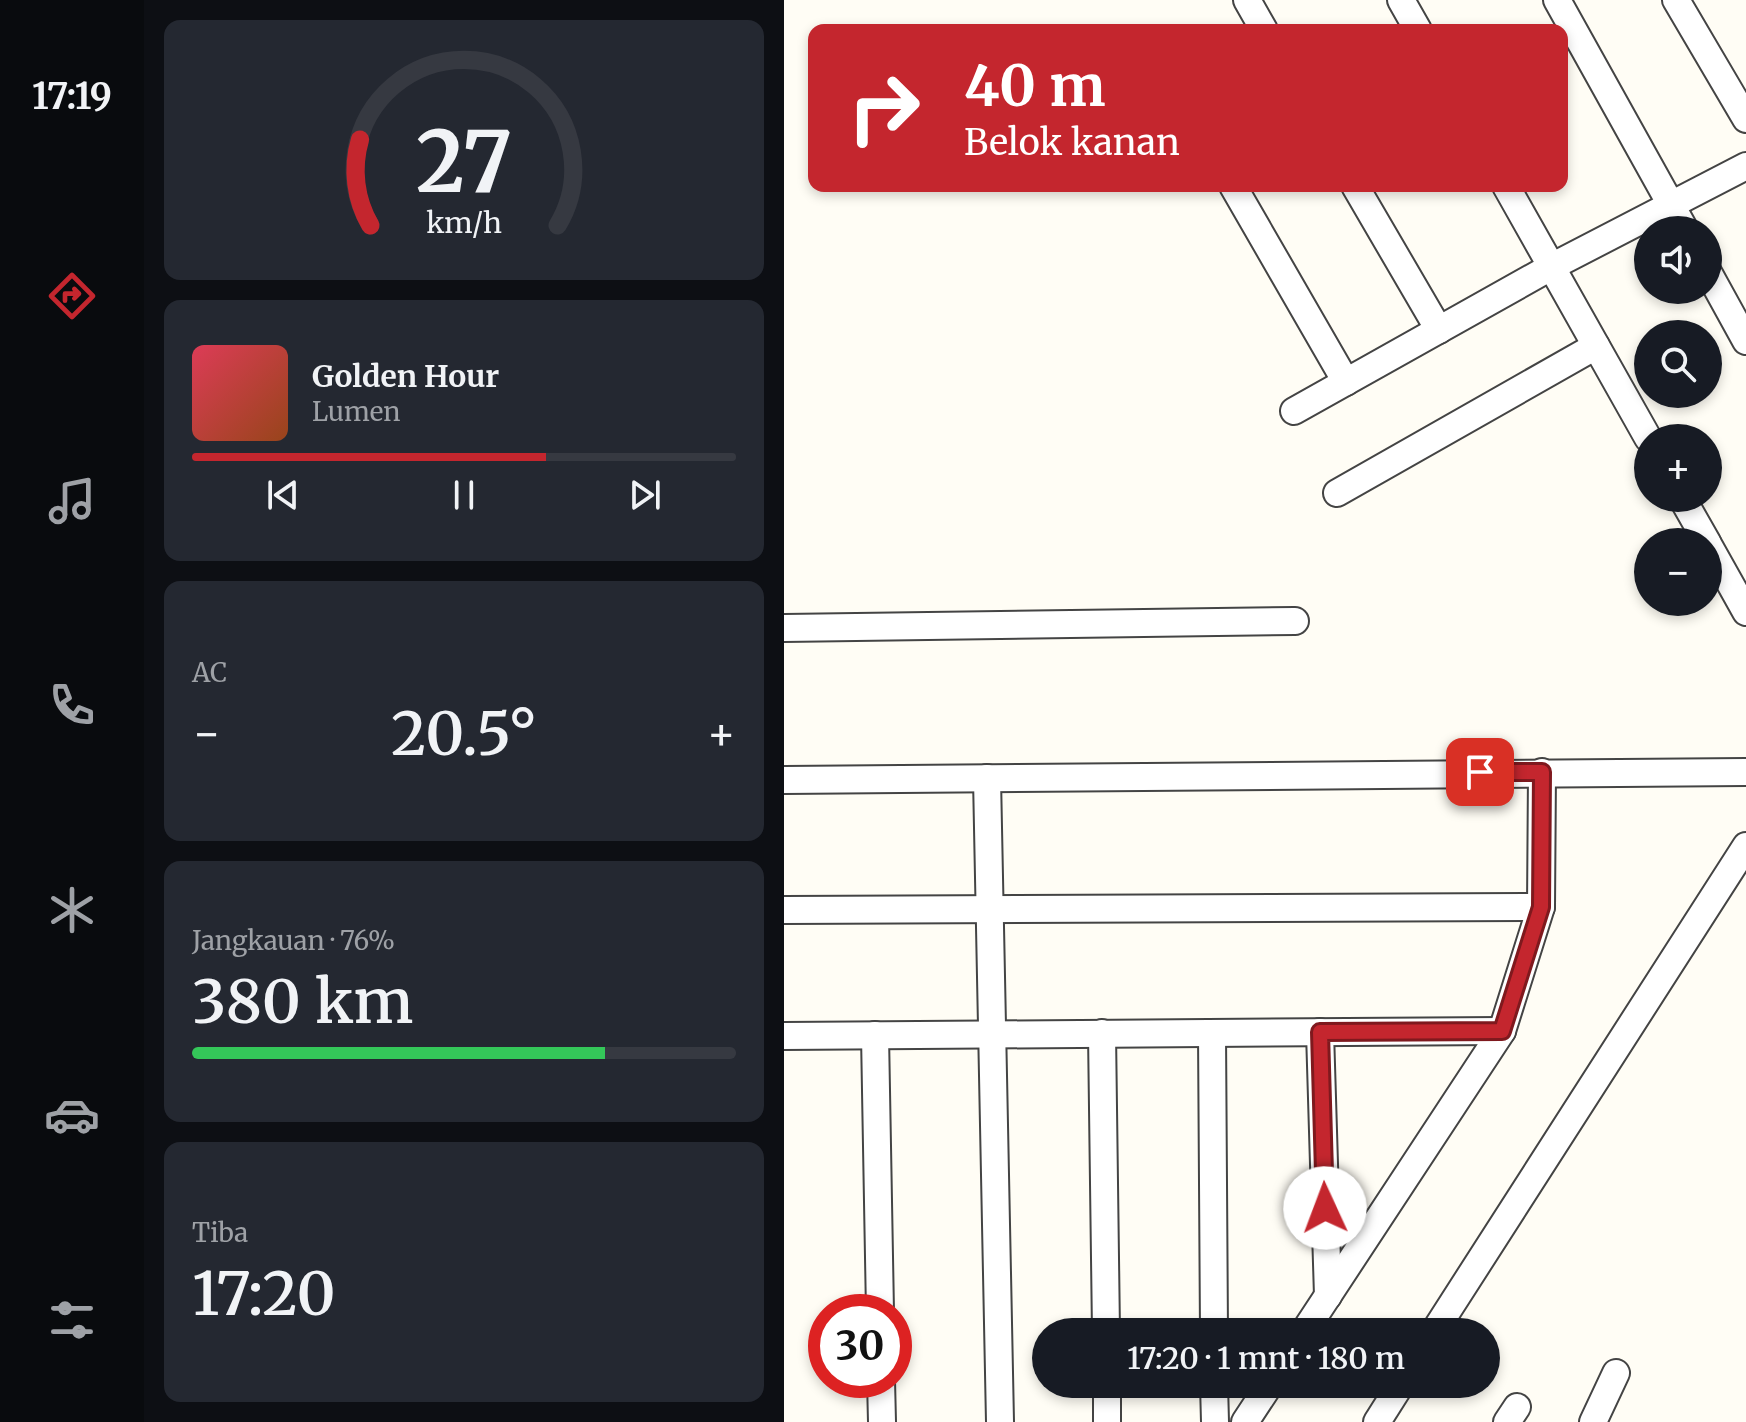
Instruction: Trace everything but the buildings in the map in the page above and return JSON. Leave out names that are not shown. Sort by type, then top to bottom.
[{"type":"street","points":[[1247,0],[1261,24]]},
{"type":"street","points":[[1401,0],[1415,24]]},
{"type":"street","points":[[1557,0],[1677,216]]},
{"type":"street","points":[[1676,0],[1746,119]]},
{"type":"street","points":[[1294,411],[1551,267],[1746,166]]},
{"type":"street","points":[[1236,192],[1346,382]]},
{"type":"street","points":[[1358,192],[1439,330]]},
{"type":"street","points":[[1509,192],[1640,424]]},
{"type":"street","points":[[1722,297],[1746,341]]},
{"type":"street","points":[[1337,493],[1596,346]]},
{"type":"street","points":[[1722,570],[1746,612]]},
{"type":"street","points":[[784,628],[1295,621]]},
{"type":"street","points":[[1313,1318],[1502,1031],[1541,907],[1542,772]]},
{"type":"street","points":[[784,780],[1746,772]]},
{"type":"street","points":[[987,778],[1000,1422]]},
{"type":"street","points":[[1443,1318],[1746,846]]},
{"type":"street","points":[[784,910],[1541,907]]},
{"type":"street","points":[[784,1036],[1502,1031]]},
{"type":"street","points":[[1320,1032],[1328,1296]]},
{"type":"street","points":[[1102,1033],[1106,1318]]},
{"type":"street","points":[[1212,1033],[1214,1318]]},
{"type":"street","points":[[875,1035],[880,1294]]},
{"type":"street","points":[[1593,1422],[1616,1373]]},
{"type":"street","points":[[881,1398],[882,1422]]},
{"type":"street","points":[[1107,1398],[1107,1422]]},
{"type":"street","points":[[1214,1398],[1215,1422]]},
{"type":"street","points":[[1245,1422],[1261,1398]]},
{"type":"street","points":[[1377,1422],[1392,1398]]},
{"type":"route","points":[[1325,1208],[1320,1032],[1502,1031],[1541,907],[1542,772],[1480,772]]}]
